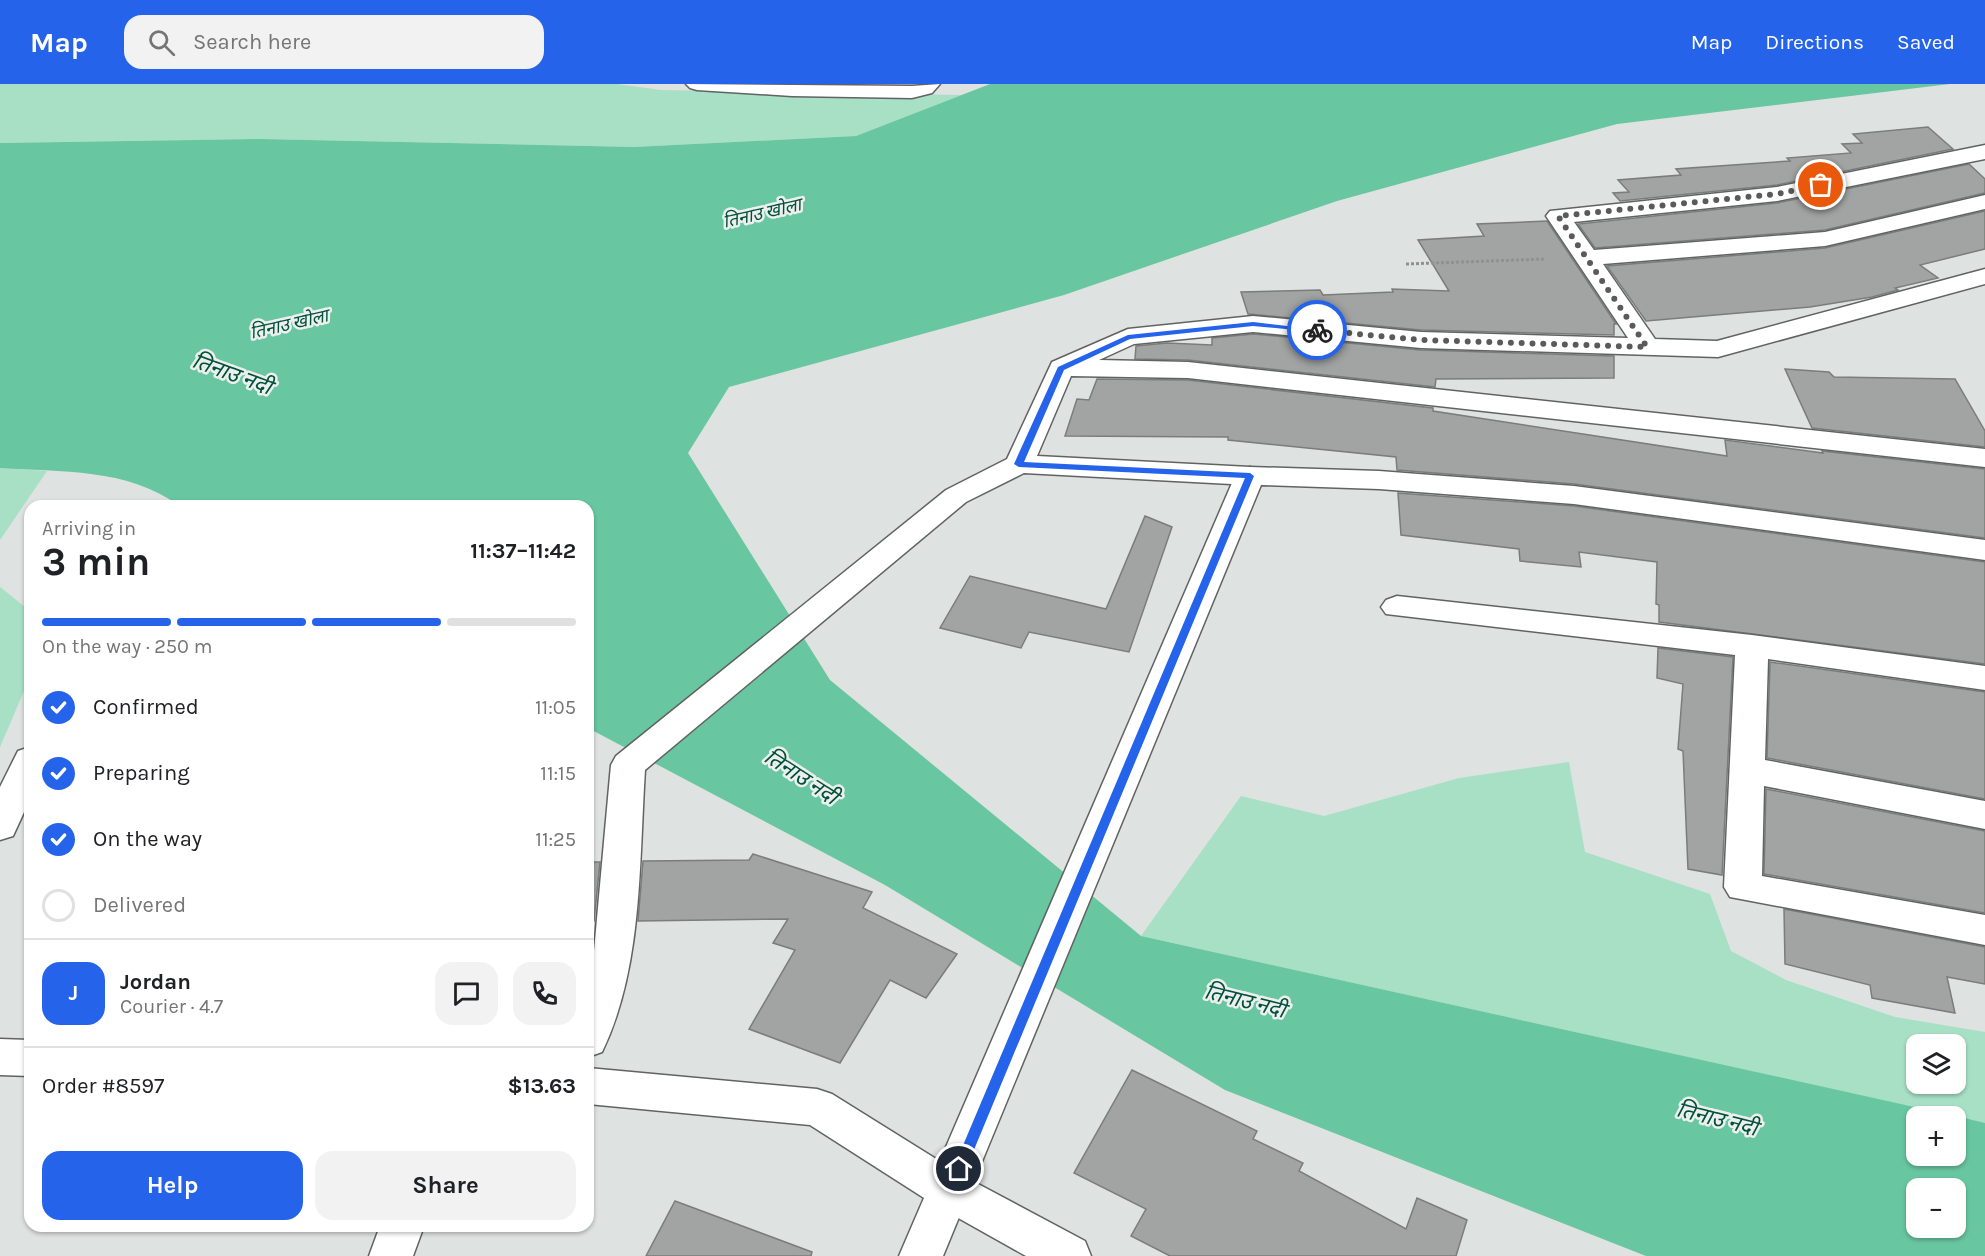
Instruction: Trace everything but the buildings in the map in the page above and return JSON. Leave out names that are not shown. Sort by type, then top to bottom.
[{"type":"street","points":[[698,84],[792,90],[912,92],[925,89],[929,84]]},
{"type":"street","points":[[1647,347],[1558,216],[1777,194],[1985,153]]},
{"type":"street","points":[[1587,258],[1825,239],[1985,202]]},
{"type":"street","points":[[1019,464],[1061,368],[1128,337],[1253,324],[1421,340],[1718,349],[1985,276]]},
{"type":"street","points":[[1061,368],[1188,370],[1985,458]]},
{"type":"street","points":[[594,1020],[612,962],[628,765],[957,496],[1019,464],[1379,480],[1574,495],[1985,550]]},
{"type":"street","points":[[921,1256],[1250,476]]},
{"type":"street","points":[[1397,607],[1752,646],[1985,678]]},
{"type":"street","points":[[1752,646],[1743,887],[1985,930]]},
{"type":"street","points":[[1748,768],[1778,777],[1985,815]]},
{"type":"street","points":[[0,826],[24,773]]},
{"type":"street","points":[[0,1057],[24,1058]]},
{"type":"street","points":[[594,1087],[817,1107],[950,1191],[1069,1256]]},
{"type":"street","points":[[391,1256],[400,1232]]},
{"type":"path","points":[[1406,264],[1587,258]]},
{"type":"shaded area","points":[[0,84],[617,84],[661,90],[962,95],[856,136],[634,147],[260,139],[0,143]]},
{"type":"shaded area","points":[[0,468],[47,471],[27,500],[24,500],[24,505],[0,540]]},
{"type":"shaded area","points":[[0,587],[24,606],[24,691],[0,747]]},
{"type":"shaded area","points":[[1569,762],[1585,852],[1710,894],[1731,951],[1786,980],[1895,1017],[1985,1032],[1985,1123],[1966,1119],[1966,1106],[1908,1106],[1141,936],[1241,796],[1324,816],[1459,778]]},
{"type":"water","points":[[990,84],[1950,84],[1617,124],[1337,201],[1064,295],[729,387],[688,453],[830,680],[1141,936],[1910,1106],[1906,1106],[1906,1166],[1966,1166],[1966,1118],[1985,1123],[1985,1256],[1646,1256],[1225,1090],[885,885],[594,731],[594,500],[170,500],[137,484],[115,478],[70,472],[0,468],[0,143],[260,139],[634,147],[856,136]]},
{"type":"way so far","points":[[1317,330],[1421,340],[1647,347],[1558,216],[1777,194],[1821,185]]},
{"type":"route","points":[[959,1169],[1250,476],[1019,464],[1061,368],[1128,337],[1253,324],[1317,330]]},
{"type":"water label","name":"तिनाउ खोला","points":[[762,213]]},
{"type":"water label","name":"तिनाउ खोला","points":[[289,324]]},
{"type":"water label","name":"तिनाउ नदी","points":[[232,374]]},
{"type":"water label","name":"तिनाउ नदी","points":[[801,777]]},
{"type":"water label","name":"तिनाउ नदी","points":[[1245,1001]]},
{"type":"water label","name":"तिनाउ नदी","points":[[1717,1119]]}]
